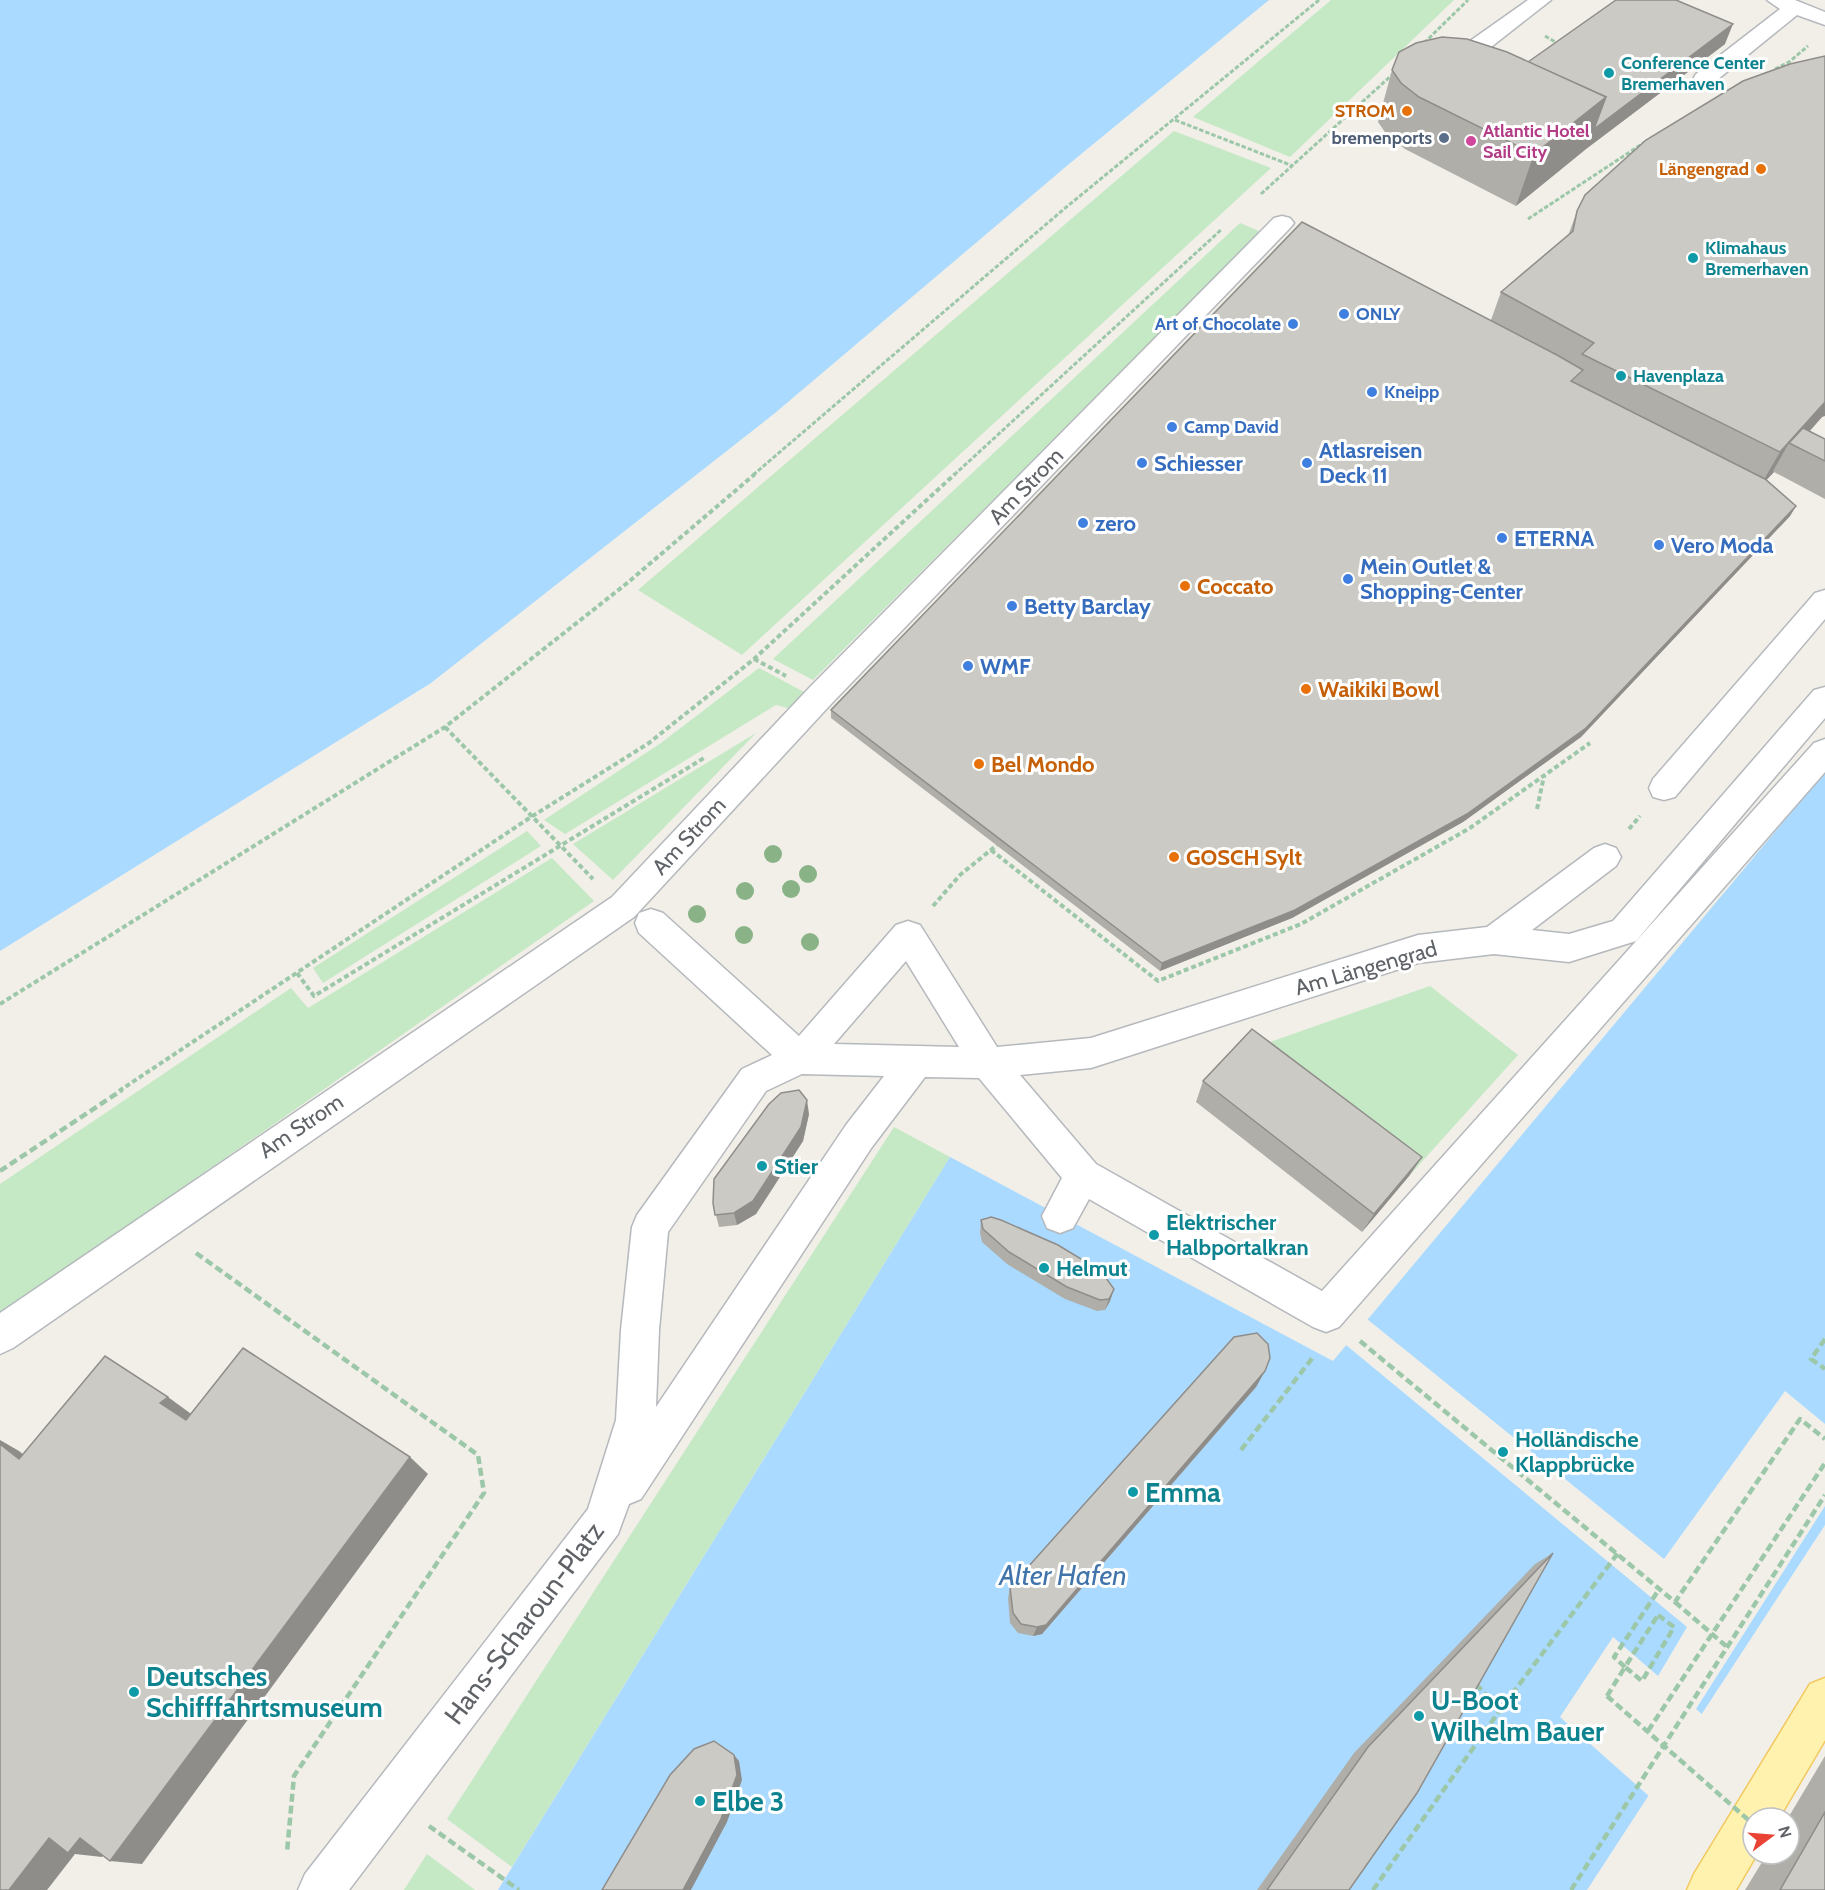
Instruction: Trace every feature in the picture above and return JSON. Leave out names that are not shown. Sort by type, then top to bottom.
[{"type":"main road","points":[[1761,1806],[1825,1699]]},
{"type":"main road","points":[[1710,1890],[1741,1839]]},
{"type":"street","points":[[1478,46],[1540,0]]},
{"type":"street","points":[[1704,80],[1786,4],[1825,19]]},
{"type":"street","name":"Am Strom","points":[[0,1335],[156,1225],[637,915],[821,695],[1282,223]]},
{"type":"street","points":[[1664,788],[1825,600]]},
{"type":"street","name":"Am Längengrad","points":[[800,1059],[988,1063],[1092,1053],[1418,949],[1494,940],[1569,948],[1624,931],[1825,698]]},
{"type":"street","points":[[637,915],[800,1059],[908,935],[988,1063],[1083,1176],[1326,1314],[1825,751]]},
{"type":"street","points":[[1494,940],[1605,857]]},
{"type":"street","name":"Hans-Scharoun-Platz","points":[[321,1890],[604,1520],[636,1420],[640,1330],[650,1227],[754,1080],[800,1059]]},
{"type":"street","points":[[604,1520],[859,1136],[915,1063]]},
{"type":"street","points":[[1060,1216],[1083,1176]]},
{"type":"path","points":[[0,1004],[445,727],[626,584],[1064,209],[1175,120],[1318,0]]},
{"type":"path","points":[[1421,46],[1468,0]]},
{"type":"path","points":[[1259,196],[1397,70]]},
{"type":"path","points":[[1175,120],[1293,166]]},
{"type":"path","points":[[1528,219],[1644,143]]},
{"type":"path","points":[[0,1171],[531,817],[649,743],[754,659],[1225,227]]},
{"type":"path","points":[[445,727],[558,846],[637,915]]},
{"type":"path","points":[[991,850],[1158,981],[1301,924],[1470,828],[1590,743]]},
{"type":"path","points":[[297,973],[314,996],[707,756]]},
{"type":"path","points":[[1537,809],[1544,776]]},
{"type":"path","points":[[1605,857],[1664,788]]},
{"type":"path","points":[[960,875],[997,845]]},
{"type":"path","points":[[156,1225],[478,1455],[484,1493],[294,1776],[287,1856]]},
{"type":"path","points":[[1326,1314],[1618,1552],[1726,1646]]},
{"type":"path","points":[[1825,1340],[1811,1359],[1825,1369]]},
{"type":"path","points":[[1241,1450],[1316,1353]]},
{"type":"path","points":[[1676,1602],[1800,1419],[1825,1439]]},
{"type":"path","points":[[1648,1731],[1825,1463]]},
{"type":"path","points":[[1571,1890],[1726,1646],[1825,1496]]},
{"type":"path","points":[[1373,1890],[1500,1710],[1618,1552]]},
{"type":"path","points":[[1660,1588],[1614,1657],[1621,1663],[1628,1669],[1642,1681],[1674,1627],[1658,1615],[1626,1666],[1620,1676],[1607,1696],[1741,1813]]},
{"type":"path","points":[[1471,1679],[1500,1710]]},
{"type":"path","points":[[427,1824],[519,1890]]},
{"type":"green space","points":[[1331,0],[1454,0],[1290,157],[1193,117]]},
{"type":"green space","points":[[1174,131],[1271,168],[742,655],[638,590]]},
{"type":"green space","points":[[1240,223],[1261,232],[813,680],[773,659]]},
{"type":"green space","points":[[759,668],[804,692],[791,709],[776,705],[565,834],[544,820],[661,743]]},
{"type":"green space","points":[[756,733],[613,880],[573,844]]},
{"type":"green space","points":[[527,831],[541,846],[323,983],[313,968]]},
{"type":"green space","points":[[552,858],[594,901],[0,1315],[0,1184],[291,988],[308,1008]]},
{"type":"green space","points":[[1430,986],[1518,1055],[1409,1176],[1244,1051]]},
{"type":"green space","points":[[894,1127],[950,1157],[512,1867],[447,1819]]},
{"type":"green space","points":[[427,1854],[475,1890],[404,1890]]},
{"type":"water","points":[[0,0],[1269,0],[1069,164],[775,413],[431,683],[0,951]]},
{"type":"water","name":"Alter Hafen","points":[[1825,772],[1825,1525],[1587,1890],[498,1890],[950,1157],[1333,1361]]},
{"type":"pier","points":[[1367,1319],[1664,1559],[1785,1391],[1825,1424],[1825,1506],[1696,1709],[1704,1716],[1651,1798],[1560,1717],[1613,1637],[1658,1676],[1687,1627],[1346,1345]]},
{"type":"building","points":[[1616,0],[1676,0],[1733,24],[1594,129],[1606,97],[1528,62]]},
{"type":"building","points":[[1442,37],[1467,39],[1507,52],[1606,97],[1534,154],[1419,97],[1401,83],[1392,70],[1399,52],[1416,43]]},
{"type":"building","name":"Klimahaus Bremerhaven","points":[[1825,56],[1825,402],[1780,452],[1582,354],[1594,343],[1501,292],[1573,231],[1577,211],[1585,195],[1646,140],[1743,81],[1790,64]]},
{"type":"building","name":"Mein Outlet & Shopping-Center","points":[[1302,222],[1557,355],[1583,370],[1571,381],[1765,479],[1796,506],[1586,728],[1467,814],[1295,910],[1162,963],[831,710]]},
{"type":"building","points":[[1803,428],[1825,439],[1825,461],[1789,443]]},
{"type":"building","points":[[1252,1029],[1422,1157],[1374,1214],[1203,1081]]},
{"type":"building","name":"Stier","points":[[799,1090],[807,1100],[801,1127],[753,1201],[734,1213],[715,1215],[714,1179],[769,1104],[781,1093]]},
{"type":"building","points":[[991,1217],[1058,1245],[1101,1271],[1114,1289],[1109,1299],[1100,1300],[1067,1287],[1009,1252],[983,1229],[981,1220]]},
{"type":"building","name":"Emma","points":[[1257,1333],[1268,1344],[1270,1358],[1265,1371],[1046,1625],[1037,1627],[1021,1624],[1013,1613],[1010,1587],[1234,1337]]},
{"type":"building","name":"Deutsches Schifffahrtsmuseum","points":[[243,1348],[410,1457],[110,1861],[80,1838],[68,1853],[49,1838],[9,1890],[0,1890],[0,1444],[19,1459],[105,1356],[168,1397],[160,1403],[186,1420]]},
{"type":"building","name":"U-Boot Wilhelm Bauer","points":[[1553,1553],[1417,1793],[1349,1890],[1267,1890],[1368,1747]]},
{"type":"building","name":"Elbe 3","points":[[714,1741],[734,1755],[737,1775],[721,1819],[683,1890],[602,1890],[670,1775],[694,1749]]},
{"type":"building","points":[[1825,1812],[1825,1890],[1780,1890],[1794,1866],[1801,1866],[1801,1854]]},
{"type":"place","name":"Conference Center Bremerhaven","points":[[1609,73]]},
{"type":"place","name":"STROM","points":[[1407,111]]},
{"type":"place","name":"bremenports","points":[[1444,138]]},
{"type":"place","name":"Atlantic Hotel Sail City","points":[[1471,141]]},
{"type":"place","name":"Längengrad","points":[[1761,169]]},
{"type":"place","name":"Klimahaus Bremerhaven","points":[[1693,258]]},
{"type":"place","name":"ONLY","points":[[1344,314]]},
{"type":"place","name":"Art of Chocolate","points":[[1293,324]]},
{"type":"place","name":"Havenplaza","points":[[1621,376]]},
{"type":"place","name":"Kneipp","points":[[1372,392]]},
{"type":"place","name":"Camp David","points":[[1172,427]]},
{"type":"place","name":"Schiesser","points":[[1142,463]]},
{"type":"place","name":"Atlasreisen Deck 11","points":[[1307,463]]},
{"type":"place","name":"zero","points":[[1083,523]]},
{"type":"place","name":"ETERNA","points":[[1502,538]]},
{"type":"place","name":"Vero Moda","points":[[1659,545]]},
{"type":"place","name":"Mein Outlet & Shopping-Center","points":[[1348,579]]},
{"type":"place","name":"Coccato","points":[[1185,586]]},
{"type":"place","name":"Betty Barclay","points":[[1012,606]]},
{"type":"place","name":"WMF","points":[[968,666]]},
{"type":"place","name":"Waikiki Bowl","points":[[1306,689]]},
{"type":"place","name":"Bel Mondo","points":[[979,764]]},
{"type":"place","name":"GOSCH Sylt","points":[[1174,857]]},
{"type":"place","name":"Stier","points":[[762,1166]]},
{"type":"place","name":"Elektrischer Halbportalkran","points":[[1154,1235]]},
{"type":"place","name":"Helmut","points":[[1044,1268]]},
{"type":"place","name":"Holländische Klappbrücke","points":[[1503,1452]]},
{"type":"place","name":"Emma","points":[[1133,1492]]},
{"type":"place","name":"Deutsches Schifffahrtsmuseum","points":[[134,1692]]},
{"type":"place","name":"U-Boot Wilhelm Bauer","points":[[1419,1716]]},
{"type":"place","name":"Elbe 3","points":[[700,1801]]}]
